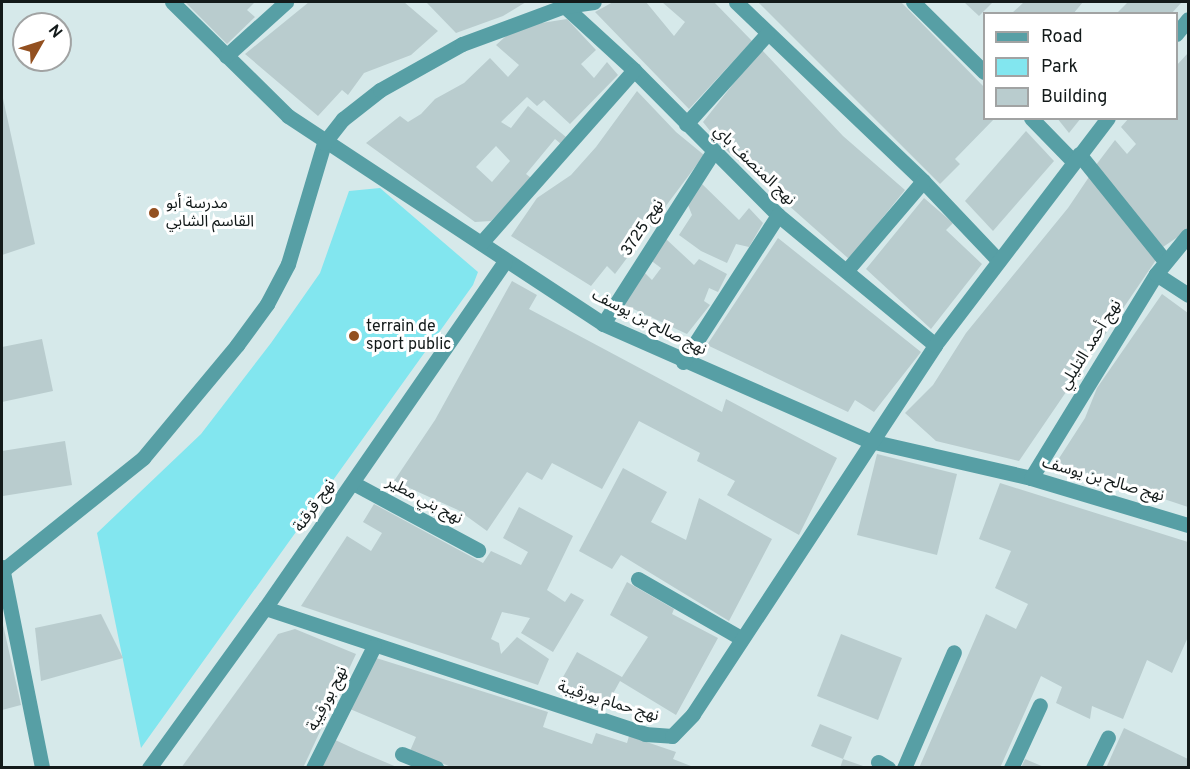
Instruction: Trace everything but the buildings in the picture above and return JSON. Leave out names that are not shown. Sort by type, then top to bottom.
[{"type":"street","name":"نهج صالح بن يوسف","points":[[172,2],[288,116],[324,143],[603,324],[683,362],[870,441],[1031,478],[1188,525]]},
{"type":"street","points":[[226,56],[286,2]]},
{"type":"street","points":[[42,768],[2,570],[142,458],[249,329],[288,264],[324,143],[343,119],[416,68],[462,44],[562,4],[594,2]]},
{"type":"street","points":[[735,2],[923,181],[999,261]]},
{"type":"street","points":[[913,2],[983,71]]},
{"type":"street","name":"نهج المنصف باي","points":[[562,4],[634,70],[777,215],[847,270],[935,345]]},
{"type":"street","points":[[1178,32],[1188,19]]},
{"type":"street","points":[[686,124],[767,34]]},
{"type":"street","points":[[481,243],[634,70]]},
{"type":"street","points":[[1033,120],[1076,157],[1165,261]]},
{"type":"street","name":"نهج حمام بورقيبة","points":[[265,608],[374,646],[661,737],[680,731],[935,345],[1106,120]]},
{"type":"street","name":"نهج 3725","points":[[603,324],[713,152]]},
{"type":"street","points":[[847,270],[923,181]]},
{"type":"street","points":[[683,362],[777,215]]},
{"type":"street","name":"نهج أحمد التليلي","points":[[1031,478],[1156,274],[1188,235]]},
{"type":"street","name":"نهج قرقنة","points":[[149,768],[353,483],[505,262]]},
{"type":"street","points":[[1156,274],[1188,295]]},
{"type":"street","name":"نهج بني مطير","points":[[353,483],[478,550]]},
{"type":"street","points":[[638,579],[741,638]]},
{"type":"street","name":"نهج بورقيبة","points":[[313,768],[374,646]]},
{"type":"street","points":[[904,768],[954,652]]},
{"type":"street","points":[[1011,768],[1040,705]]},
{"type":"street","points":[[1093,768],[1108,737]]},
{"type":"street","points":[[402,754],[436,768]]},
{"type":"green space","name":"terrain de sport public","points":[[380,188],[478,272],[473,285],[141,748],[97,533],[201,434],[271,343],[320,273],[349,191]]},
{"type":"place","name":"مدرسة أبو القاسم الشابي","points":[[154,213]]},
{"type":"place","name":"terrain de sport public","points":[[354,336]]}]
